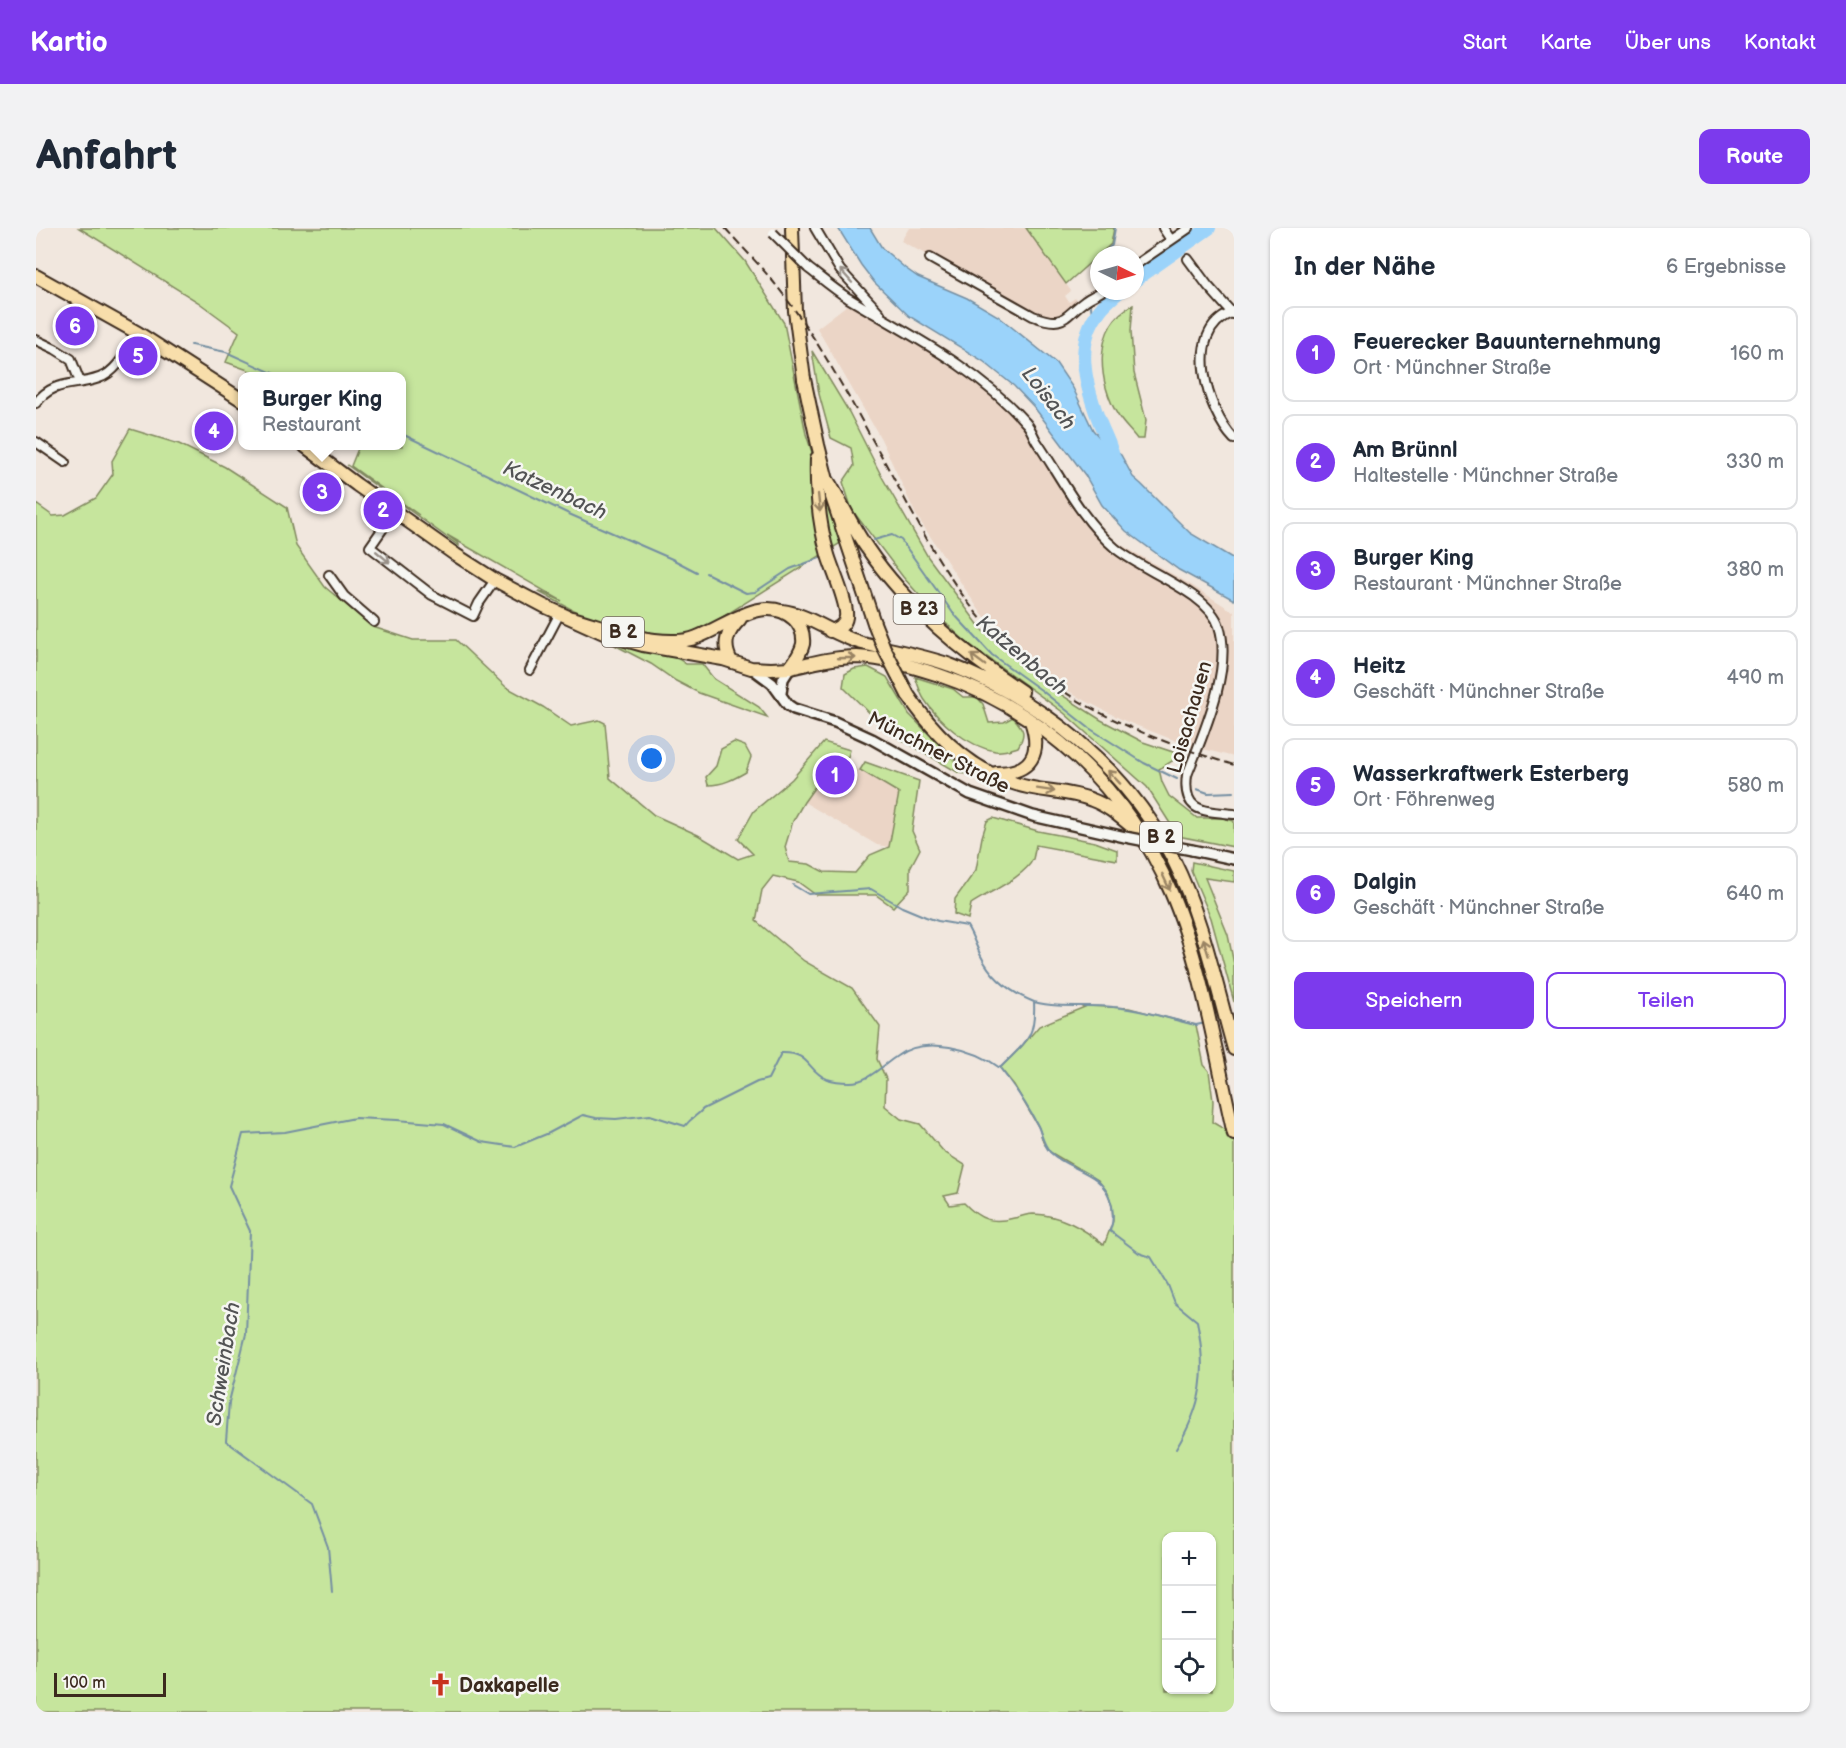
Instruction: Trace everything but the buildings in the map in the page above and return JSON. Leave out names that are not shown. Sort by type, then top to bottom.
[{"type":"main road","name":"B 23","points":[[792,228],[795,310],[804,379],[818,445],[835,507],[874,623],[908,695],[928,723],[966,759],[1016,784],[1092,800],[1139,830]]},
{"type":"main road","points":[[36,276],[138,333],[238,397]]},
{"type":"main road","name":"B 23","points":[[818,445],[817,477],[823,534],[846,611],[844,622],[840,627],[830,631]]},
{"type":"main road","name":"B 2","points":[[311,450],[495,580],[608,635],[672,646],[750,668],[790,668],[835,658],[857,657],[897,663],[945,677],[1067,732],[1116,778],[1161,837],[1193,908],[1234,1049]]},
{"type":"main road","name":"B 23","points":[[828,481],[867,549],[910,601],[966,652],[1028,697],[1035,716]]},
{"type":"main road","name":"B 2","points":[[672,646],[694,639],[760,610],[782,611],[797,615],[846,639],[900,650],[977,676],[1035,716],[1105,786],[1139,830],[1153,853],[1182,921],[1210,1026],[1234,1134]]},
{"type":"main road","points":[[782,611],[798,624],[802,634],[801,650],[790,668]]},
{"type":"main road","points":[[731,661],[726,647],[726,638],[731,627],[743,616]]},
{"type":"main road","points":[[991,773],[1017,771],[1028,764],[1035,752],[1035,716]]},
{"type":"street","name":"Loisachauen","points":[[815,228],[830,257],[840,270],[885,318]]},
{"type":"street","points":[[1163,228],[1171,240]]},
{"type":"street","points":[[1144,259],[1189,228]]},
{"type":"street","name":"Loisachauen","points":[[770,231],[808,268],[847,297],[885,318],[990,387],[1028,425],[1035,440],[1078,507],[1105,538],[1132,560],[1206,606],[1214,616],[1221,633],[1224,653],[1221,675],[1187,775],[1186,787],[1191,803],[1198,808],[1234,814]]},
{"type":"street","points":[[930,258],[1033,316],[1046,321],[1057,321],[1069,316],[1090,299]]},
{"type":"street","points":[[1188,259],[1232,314],[1215,322],[1209,334],[1204,353],[1204,376],[1216,415],[1234,439]]},
{"type":"street","points":[[36,403],[43,393],[56,386],[100,378],[120,361],[138,333]]},
{"type":"street","points":[[36,340],[71,359],[80,382]]},
{"type":"street","points":[[36,442],[65,462]]},
{"type":"street","points":[[395,511],[370,547],[432,595],[473,616],[495,580]]},
{"type":"street","points":[[329,575],[344,596],[374,622]]},
{"type":"street","points":[[530,670],[560,613]]},
{"type":"street","name":"Münchner Straße","points":[[750,668],[768,679],[788,705],[794,709],[835,722],[872,739],[970,794],[1033,816],[1234,859]]},
{"type":"street","points":[[781,693],[783,679],[790,668]]},
{"type":"shaded area","points":[[909,228],[1026,228],[1071,291],[1065,296],[1069,302],[1075,298],[1080,304],[1068,316],[1047,320],[901,241]]},
{"type":"shaded area","points":[[847,305],[918,336],[1030,424],[1077,501],[1111,539],[1234,612],[1234,757],[1184,744],[1125,721],[1076,696],[1039,670],[1001,635],[979,610],[916,515],[881,439],[817,328]]},
{"type":"shaded area","points":[[836,757],[899,793],[889,847],[877,845],[804,802]]},
{"type":"green space","points":[[79,228],[716,228],[745,261],[784,323],[806,434],[821,480],[850,537],[694,635],[659,637],[586,617],[539,592],[562,601],[447,535],[459,546],[347,465],[419,515],[351,466],[357,450],[406,450],[406,372],[253,372],[226,362],[239,332],[198,302]]},
{"type":"green space","points":[[1026,228],[1114,228],[1111,244],[1090,246],[1090,263],[1066,284]]},
{"type":"green space","points":[[1133,305],[1131,331],[1134,373],[1146,420],[1144,439],[1137,439],[1119,417],[1106,388],[1103,372],[1102,356],[1110,326],[1120,314]]},
{"type":"green space","points":[[812,351],[849,412],[882,477],[928,557],[983,631],[1060,694],[1101,720],[1143,742],[1182,755],[1159,769],[1169,796],[1197,818],[1222,818],[1234,821],[1234,847],[1178,836],[1147,787],[1064,713],[965,641],[936,614],[903,577],[852,510],[843,482],[854,466],[851,448],[831,438],[819,394]]},
{"type":"green space","points":[[130,429],[179,444],[225,467],[287,507],[296,546],[325,587],[373,627],[413,640],[456,640],[506,687],[543,707],[571,726],[599,720],[605,723],[610,778],[654,815],[698,835],[738,859],[753,854],[738,839],[754,811],[792,779],[824,742],[850,750],[848,757],[836,757],[793,821],[785,847],[789,862],[809,864],[824,872],[855,873],[870,855],[889,847],[899,793],[860,770],[865,762],[919,781],[912,831],[920,849],[910,868],[910,889],[893,907],[876,895],[816,895],[798,882],[773,876],[762,890],[756,921],[804,961],[852,988],[880,1027],[877,1059],[886,1079],[885,1106],[901,1119],[920,1124],[944,1152],[965,1165],[958,1193],[944,1196],[950,1205],[964,1203],[981,1217],[999,1221],[1031,1214],[1053,1217],[1080,1228],[1104,1245],[1113,1221],[1108,1193],[1098,1180],[1050,1152],[1014,1085],[1000,1068],[1039,1026],[1087,1006],[1129,1008],[1196,1025],[1204,1065],[1209,1071],[1213,1101],[1212,1122],[1224,1129],[1228,1139],[1234,1137],[1234,1712],[36,1712],[36,504],[53,516],[65,515],[96,498],[113,474],[112,461]]},
{"type":"green space","points":[[605,640],[644,652],[677,658],[686,664],[702,664],[714,679],[759,707],[767,717],[699,693]]},
{"type":"green space","points":[[868,667],[887,677],[909,714],[968,774],[959,773],[890,733],[843,687],[845,674],[854,669]]},
{"type":"green space","points":[[915,677],[953,689],[963,697],[977,697],[983,704],[989,723],[1004,722],[1013,717],[1023,731],[1018,747],[995,751],[974,744],[955,732],[930,708]]},
{"type":"green space","points":[[734,742],[745,746],[751,757],[746,772],[723,783],[708,785],[706,777],[716,766],[721,749]]},
{"type":"green space","points":[[993,818],[1038,831],[1095,842],[1117,850],[1117,860],[1036,845],[1029,866],[1014,878],[971,904],[968,919],[954,914],[955,899],[976,870],[987,821]]},
{"type":"green space","points":[[1192,862],[1234,871],[1234,882],[1205,878],[1228,935],[1234,964],[1234,1002],[1211,918],[1191,871]]},
{"type":"water","name":"Loisach","points":[[838,228],[870,228],[882,248],[905,268],[918,277],[967,298],[998,316],[1056,363],[1073,388],[1093,430],[1106,445],[1121,455],[1133,477],[1190,533],[1234,559],[1234,600],[1179,570],[1126,531],[1102,505],[1085,475],[1034,407],[1014,386],[983,361],[909,316],[874,282]]},
{"type":"waterway","points":[[1111,246],[1115,228]]},
{"type":"waterway","points":[[1144,274],[1209,228]]},
{"type":"waterway","points":[[1090,300],[1093,320]]},
{"type":"waterway","points":[[1109,300],[1092,322],[1087,335],[1084,363],[1089,391],[1115,466]]},
{"type":"waterway","name":"Katzenbach","points":[[191,345],[226,352],[270,372]]},
{"type":"waterway","name":"Katzenbach","points":[[406,436],[697,572]]},
{"type":"waterway","name":"Katzenbach","points":[[874,540],[892,535],[901,540],[953,613],[992,655],[1089,728],[1144,763],[1177,779]]},
{"type":"waterway","name":"Katzenbach","points":[[706,573],[746,593],[755,592],[790,569],[820,558]]},
{"type":"waterway","name":"Katzenbach","points":[[1197,789],[1208,793],[1234,792]]},
{"type":"waterway","points":[[793,885],[808,894],[871,889],[902,907],[926,917],[967,926],[991,972],[1010,990],[1034,1002]]},
{"type":"waterway","points":[[1176,1449],[1192,1418],[1200,1388],[1202,1356],[1197,1321],[1175,1303],[1168,1285],[1151,1257],[1139,1253],[1110,1231],[1113,1211],[1105,1189],[1092,1176],[1050,1152],[1030,1111],[1000,1068],[1027,1040],[1033,1025],[1034,1002],[1123,1008],[1196,1025],[1206,1023]]},
{"type":"waterway","name":"Schweinbach","points":[[332,1591],[328,1547],[312,1504],[226,1441],[229,1402],[246,1334],[250,1231],[229,1186],[243,1134],[285,1132],[355,1118],[397,1120],[444,1124],[482,1142],[515,1147],[549,1133],[583,1115],[616,1119],[650,1115],[685,1126],[703,1109],[757,1082],[768,1079],[781,1053],[798,1055],[820,1075],[829,1080],[843,1082],[862,1080],[897,1056],[921,1046],[964,1050],[1000,1068]]},
{"type":"railway","points":[[725,228],[786,297],[813,336],[947,572],[964,597],[1004,644],[1055,686],[1083,703],[1141,732],[1234,765]]},
{"type":"place","name":"Dalgin","points":[[75,326]]},
{"type":"place","name":"Wasserkraftwerk Esterberg","points":[[138,356]]},
{"type":"place","name":"Heitz","points":[[214,431]]},
{"type":"place","name":"Burger King","points":[[322,492]]},
{"type":"place","name":"Am Brünnl","points":[[383,510]]},
{"type":"place","name":"Feuerecker Bauunternehmung","points":[[835,775]]},
{"type":"place","name":"Daxkapelle","points":[[441,1685]]}]
